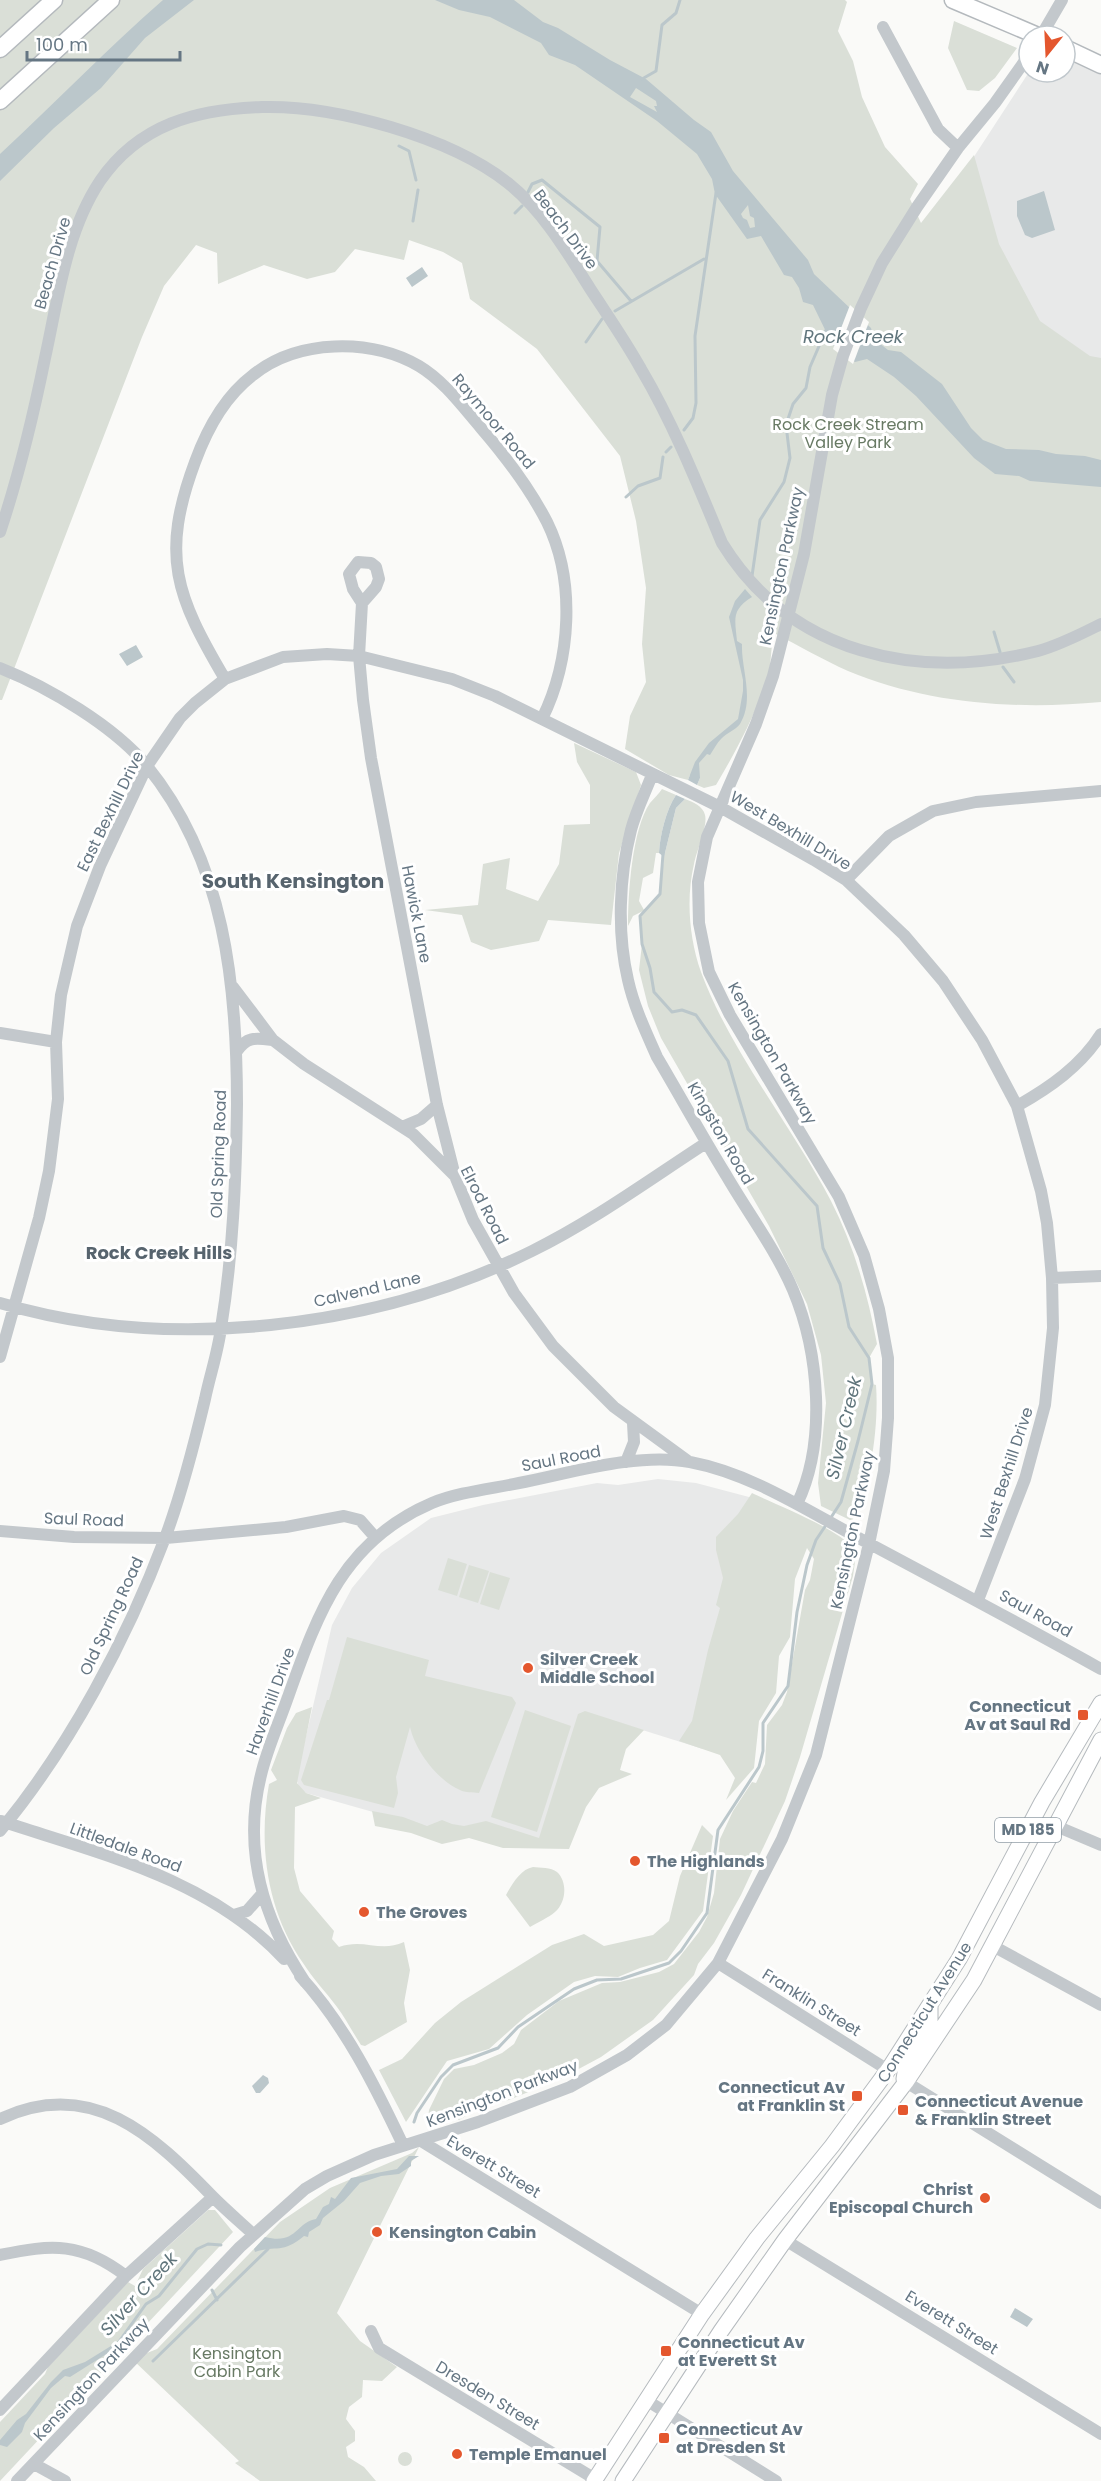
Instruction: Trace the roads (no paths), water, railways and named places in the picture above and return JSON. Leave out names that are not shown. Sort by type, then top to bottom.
[{"type":"highway","points":[[0,49],[54,0]]},
{"type":"highway","points":[[0,101],[111,0]]},
{"type":"highway","points":[[953,0],[1017,26]]},
{"type":"highway","points":[[1077,53],[1101,65]]},
{"type":"main road","name":"Connecticut Avenue","points":[[595,2480],[702,2314],[757,2238],[832,2146],[888,2070],[930,2006],[976,1928],[1048,1792],[1101,1703]]},
{"type":"main road","name":"Connecticut Avenue","points":[[623,2481],[667,2412],[785,2240],[906,2082],[974,1980],[1101,1740]]},
{"type":"main road","points":[[906,2082],[903,2077],[907,2061],[930,2025],[930,2006]]},
{"type":"main road","points":[[870,2130],[871,2119],[894,2083],[893,2076],[888,2070]]},
{"type":"street","points":[[1047,24],[1062,0]]},
{"type":"street","points":[[883,27],[938,129],[958,148]]},
{"type":"street","name":"Kensington Parkway","points":[[17,2481],[253,2235],[305,2190],[327,2176],[374,2155],[421,2141],[570,2087],[627,2055],[666,2025],[718,1963],[782,1839],[816,1755],[869,1544],[884,1471],[888,1418],[888,1358],[879,1309],[864,1255],[839,1197],[730,1015],[709,972],[699,923],[698,882],[707,837],[762,708],[789,617],[806,545],[832,395],[843,356],[861,308],[882,263],[958,148],[1017,72]]},
{"type":"street","name":"Beach Drive","points":[[0,532],[21,468],[67,259],[86,207],[100,181],[120,157],[158,128],[181,118],[218,110],[271,106],[328,112],[447,147],[488,169],[509,184],[564,246],[642,370],[672,428],[722,543],[738,566],[767,598],[789,617],[821,636],[861,651],[924,663],[984,662],[1040,650],[1101,624]]},
{"type":"street","name":"Raymoor Road","points":[[225,679],[198,632],[180,589],[176,562],[176,527],[186,485],[202,443],[212,422],[230,397],[253,375],[269,365],[302,351],[356,346],[392,353],[420,366],[444,385],[509,461],[529,489],[548,523],[563,575],[567,615],[562,657],[542,718]]},
{"type":"street","name":"Hawick Lane","points":[[362,603],[359,656],[371,758],[437,1105],[455,1176]]},
{"type":"street","name":"East Bexhill Drive","points":[[0,1357],[6,1305],[39,1218],[49,1171],[58,1099],[56,1042],[61,995],[77,926],[100,866],[147,766],[180,718],[195,703],[225,679],[283,657],[327,654],[359,656],[452,679],[495,696],[652,775]]},
{"type":"street","name":"Old Spring Road","points":[[0,668],[31,681],[89,716],[147,766],[188,829],[201,854],[216,899],[232,986],[237,1051],[236,1191],[221,1330],[193,1449],[166,1538],[128,1626],[97,1686],[43,1774],[2,1825]]},
{"type":"street","name":"West Bexhill Drive","points":[[652,775],[720,807],[781,840],[846,880],[904,935],[943,981],[982,1040],[1017,1106],[1043,1201],[1053,1278],[1053,1328],[1045,1405],[1025,1479],[978,1600]]},
{"type":"street","name":"Kingston Road","points":[[652,775],[631,830],[622,881],[622,952],[639,1016],[657,1057],[786,1276],[809,1340],[815,1377],[815,1428],[806,1482],[797,1504]]},
{"type":"street","points":[[846,880],[889,836],[933,812],[976,802],[1101,791]]},
{"type":"street","name":"Elrod Road","points":[[232,986],[273,1040],[304,1064],[413,1134],[455,1176],[473,1220],[498,1266],[514,1293],[553,1346],[596,1390],[633,1423],[689,1462]]},
{"type":"street","points":[[0,1033],[56,1042]]},
{"type":"street","points":[[1017,1106],[1039,1094],[1068,1072],[1101,1034]]},
{"type":"street","points":[[237,1051],[252,1037],[273,1040]]},
{"type":"street","points":[[402,1127],[422,1119],[437,1105]]},
{"type":"street","name":"Calvend Lane","points":[[6,1305],[70,1319],[122,1325],[221,1330],[285,1324],[357,1312],[432,1290],[498,1266],[531,1251],[580,1225],[706,1143]]},
{"type":"street","points":[[1053,1278],[1101,1276]]},
{"type":"street","points":[[626,1462],[634,1442],[633,1423]]},
{"type":"street","name":"Saul Road","points":[[0,1531],[74,1537],[166,1538],[267,1529],[344,1516],[360,1520],[375,1537],[431,1503],[456,1496],[626,1462],[689,1462],[743,1479],[797,1504],[978,1600],[1101,1669]]},
{"type":"street","name":"Haverhill Drive","points":[[305,1982],[284,1951],[272,1925],[262,1894],[255,1855],[254,1815],[261,1774],[324,1607],[347,1568],[375,1537]]},
{"type":"street","name":"Littledale Road","points":[[2,1825],[157,1873],[234,1915],[272,1946],[305,1982],[339,2026],[362,2064],[403,2145]]},
{"type":"street","points":[[1056,1826],[1101,1845]]},
{"type":"street","points":[[234,1915],[247,1911],[262,1894]]},
{"type":"street","points":[[993,1946],[1101,2005]]},
{"type":"street","name":"Franklin Street","points":[[718,1963],[888,2070]]},
{"type":"street","points":[[906,2082],[1101,2203]]},
{"type":"street","points":[[0,2119],[20,2110],[50,2103],[78,2105],[108,2113],[168,2152],[253,2235]]},
{"type":"street","name":"Everett Street","points":[[421,2141],[702,2314]]},
{"type":"street","points":[[0,2410],[126,2276],[213,2197]]},
{"type":"street","name":"Everett Street","points":[[785,2240],[1101,2434]]},
{"type":"street","points":[[0,2255],[57,2247],[107,2261],[126,2276]]},
{"type":"street","name":"Dresden Street","points":[[371,2331],[379,2348],[595,2480]]},
{"type":"street","points":[[646,2400],[776,2481]]},
{"type":"street","points":[[34,2464],[65,2481]]},
{"type":"water","points":[[163,0],[194,0],[145,38],[101,88],[54,128],[0,181],[0,154]]},
{"type":"water","name":"Rock Creek","points":[[435,0],[514,0],[543,22],[558,28],[646,79],[711,132],[733,171],[808,260],[814,274],[871,328],[874,339],[888,350],[901,352],[942,384],[971,428],[983,440],[1006,449],[1039,450],[1101,460],[1101,487],[1030,481],[1019,476],[995,474],[974,458],[916,396],[894,377],[867,359],[855,362],[832,344],[813,305],[803,302],[799,288],[792,277],[784,275],[761,236],[747,239],[715,194],[712,179],[697,154],[657,121],[575,65],[549,55],[541,43],[490,17],[459,10]],"holes":[[[636,88],[656,101],[657,106],[654,106],[657,112],[630,97]],[[748,205],[750,216],[754,218],[755,227],[750,228],[747,220],[741,214]]]},
{"type":"water","points":[[1044,191],[1055,230],[1032,238],[1025,235],[1017,216],[1017,201]]},
{"type":"water","points":[[422,267],[428,276],[412,287],[406,278]]},
{"type":"water","points":[[745,589],[752,597],[737,611],[735,621],[737,641],[742,644],[747,694],[744,714],[740,724],[723,737],[710,755],[707,754],[699,763],[700,778],[697,785],[688,780],[695,762],[709,743],[738,719],[743,680],[729,617],[735,601]]},
{"type":"water","points":[[136,645],[143,657],[127,666],[119,654]]},
{"type":"water","points":[[676,795],[685,799],[676,808],[664,857],[659,853],[661,838],[666,815]]},
{"type":"water","points":[[263,2075],[268,2078],[269,2083],[260,2093],[256,2093],[252,2086]]},
{"type":"water","points":[[409,2156],[419,2156],[411,2161],[411,2166],[399,2174],[381,2176],[360,2183],[344,2201],[323,2218],[320,2225],[309,2232],[308,2237],[304,2236],[285,2247],[255,2252],[254,2249],[265,2237],[276,2239],[290,2236],[309,2221],[316,2219],[323,2207],[329,2204],[331,2197],[335,2199],[351,2178],[397,2169]]},
{"type":"water","points":[[1015,2308],[1033,2319],[1027,2327],[1010,2317]]},
{"type":"water","points":[[111,2346],[116,2348],[70,2377],[65,2376],[51,2388],[25,2423],[22,2432],[7,2447],[0,2445],[0,2440],[17,2420],[26,2414],[63,2370],[85,2362]]},
{"type":"waterway","points":[[642,79],[656,71],[662,25],[676,13],[680,0]]},
{"type":"waterway","points":[[399,146],[409,151],[416,180]]},
{"type":"waterway","points":[[528,192],[532,184],[542,180],[600,227],[597,261],[631,301]]},
{"type":"waterway","points":[[413,221],[418,190]]},
{"type":"waterway","points":[[684,430],[693,418],[696,403],[695,336],[716,193]]},
{"type":"waterway","points":[[515,213],[522,206]]},
{"type":"waterway","points":[[615,311],[704,259]]},
{"type":"waterway","points":[[586,342],[602,319]]},
{"type":"waterway","name":"Silver Creek","points":[[752,576],[760,520],[784,482],[790,458],[786,425],[793,404],[806,388],[810,367],[826,330]]},
{"type":"waterway","points":[[666,452],[671,447]]},
{"type":"waterway","points":[[626,497],[638,486],[660,478],[663,457]]},
{"type":"waterway","points":[[994,632],[1000,652]]},
{"type":"waterway","points":[[1003,667],[1014,682]]},
{"type":"waterway","name":"Silver Creek","points":[[663,854],[660,894],[640,916],[642,944],[650,968],[654,992],[672,1012],[682,1010],[696,1015],[728,1061],[748,1129],[817,1206],[823,1248],[840,1284],[849,1327],[869,1358],[872,1384],[841,1502],[830,1519]]},
{"type":"waterway","name":"Silver Creek","points":[[414,2122],[417,2113],[441,2077],[453,2065],[498,2048],[518,2027],[574,1989],[597,1980],[621,1979],[669,1963],[681,1951],[707,1913],[718,1830],[759,1767],[763,1751],[763,1723],[788,1686],[797,1612],[807,1565],[816,1540],[826,1525]]},
{"type":"waterway","name":"Silver Creek","points":[[110,2349],[118,2343],[146,2304],[159,2296],[197,2249],[208,2244],[221,2245]]},
{"type":"waterway","points":[[153,2361],[268,2249]]},
{"type":"waterway","points":[[212,2290],[217,2300]]},
{"type":"place","name":"Silver Creek Middle School","points":[[528,1668]]},
{"type":"place","name":"Connecticut Av at Saul Rd","points":[[1083,1715]]},
{"type":"place","name":"The Highlands","points":[[635,1861]]},
{"type":"place","name":"The Groves","points":[[364,1912]]},
{"type":"place","name":"Connecticut Av at Franklin St","points":[[857,2096]]},
{"type":"place","name":"Connecticut Avenue & Franklin Street","points":[[903,2110]]},
{"type":"place","name":"Christ Episcopal Church","points":[[985,2198]]},
{"type":"place","name":"Kensington Cabin","points":[[377,2232]]},
{"type":"place","name":"Connecticut Av at Everett St","points":[[666,2351]]},
{"type":"place","name":"Connecticut Av at Dresden St","points":[[664,2438]]},
{"type":"place","name":"Temple Emanuel","points":[[457,2454]]},
{"type":"district","name":"South Kensington","points":[[293,881]]},
{"type":"district","name":"Rock Creek Hills","points":[[159,1253]]},
{"type":"park label","name":"Rock Creek Stream Valley Park","points":[[848,433]]},
{"type":"park label","name":"Kensington Cabin Park","points":[[237,2362]]}]
